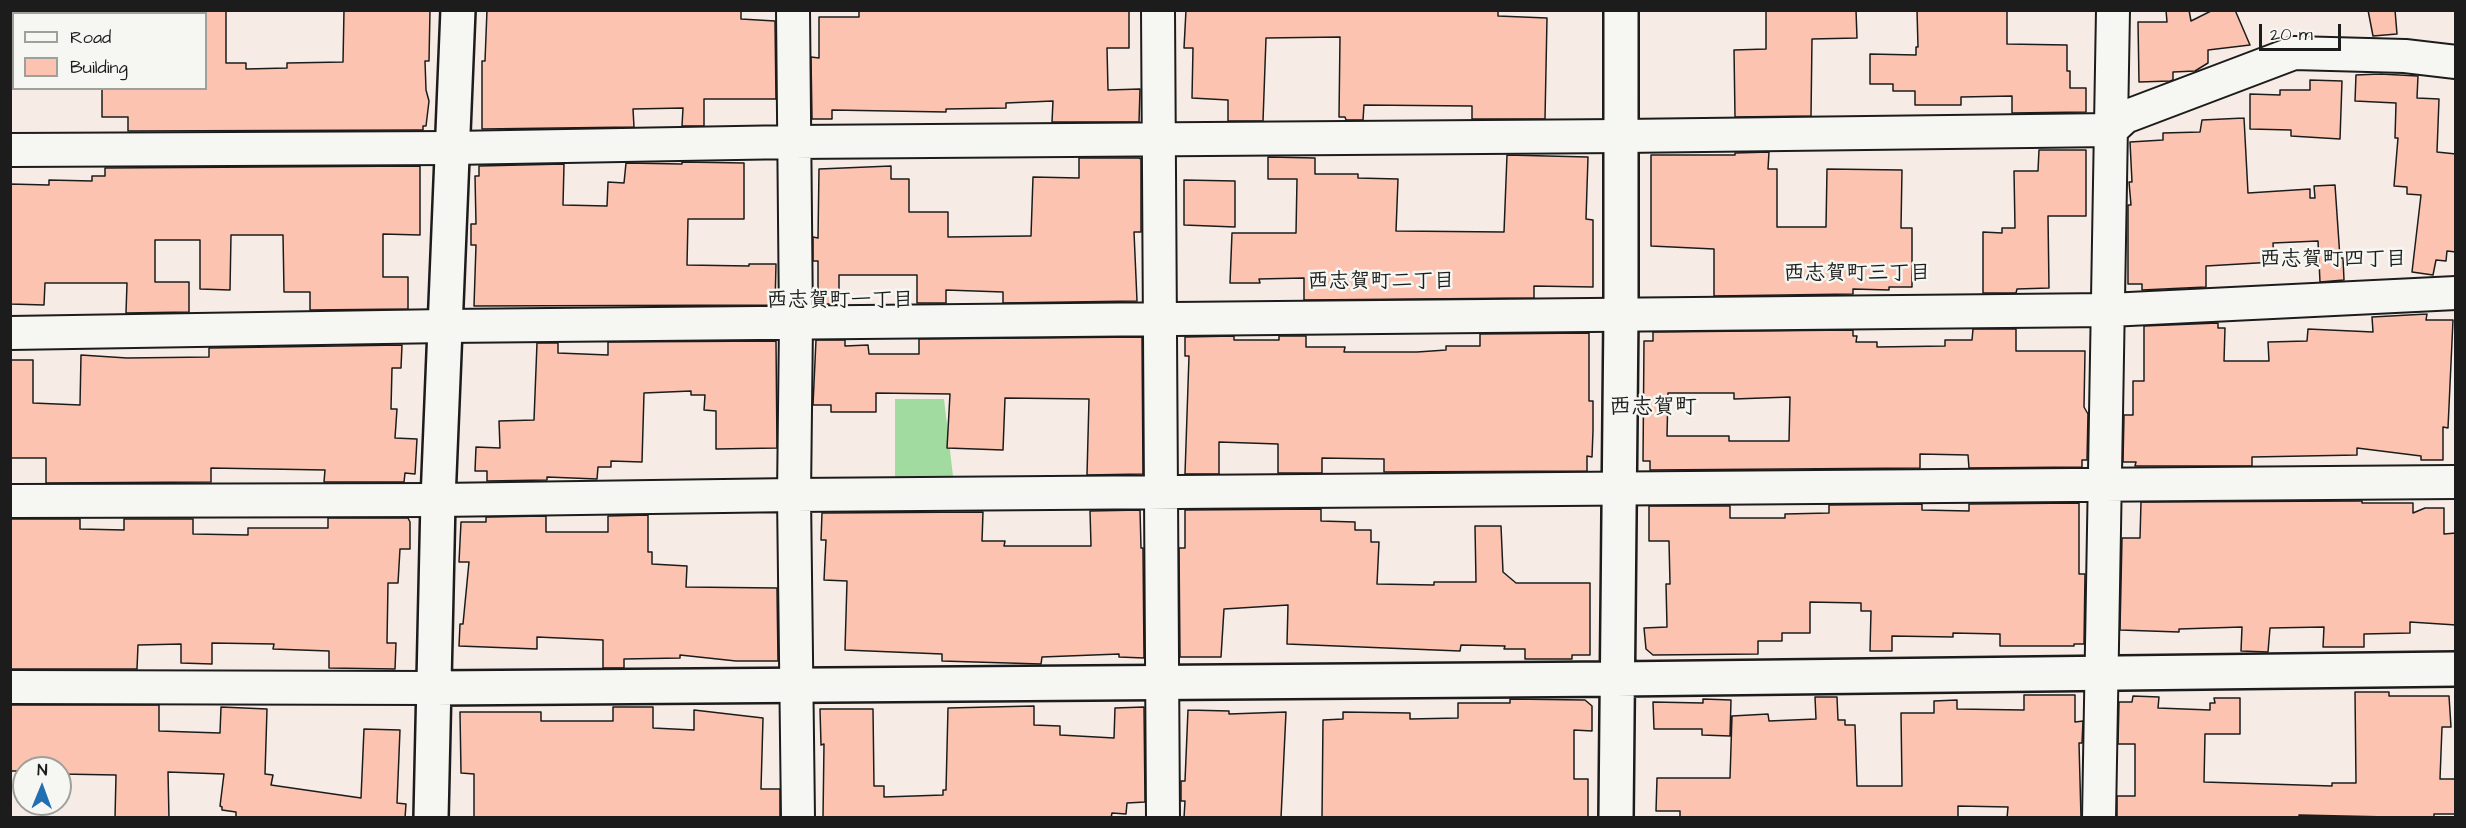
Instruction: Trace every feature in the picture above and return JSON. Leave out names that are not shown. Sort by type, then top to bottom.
[{"type":"street","points":[[430,818],[438,500],[458,10]]},
{"type":"street","points":[[794,10],[793,142],[796,323],[794,495],[798,818]]},
{"type":"street","points":[[1158,10],[1163,818]]},
{"type":"street","points":[[1616,818],[1621,314],[1621,10]]},
{"type":"street","points":[[2099,818],[2113,10]]},
{"type":"street","points":[[10,150],[452,148],[793,142],[2110,130],[2125,117],[2294,53],[2405,56],[2456,62]]},
{"type":"street","points":[[10,333],[446,326],[2109,310],[2456,293]]},
{"type":"street","points":[[10,501],[438,500],[794,495],[2456,482]]},
{"type":"street","points":[[10,687],[434,688],[1162,681],[1617,680],[2456,669]]},
{"type":"green space","points":[[895,399],[944,399],[953,476],[895,478]]},
{"type":"building","points":[[206,10],[226,10],[226,63],[246,63],[246,69],[287,68],[287,63],[343,62],[344,10],[430,10],[429,61],[425,61],[426,90],[429,101],[426,126],[423,126],[423,130],[128,131],[128,117],[102,117],[102,90],[207,90]]},
{"type":"building","points":[[487,10],[741,10],[741,19],[775,21],[776,99],[704,99],[704,126],[682,126],[683,108],[633,109],[634,127],[482,129],[482,61],[485,61]]},
{"type":"building","points":[[859,10],[1129,10],[1129,48],[1107,48],[1108,90],[1140,89],[1139,122],[1052,122],[1053,101],[1006,103],[1006,108],[946,109],[946,112],[832,110],[832,119],[812,119],[811,57],[819,58],[819,17],[859,17]]},
{"type":"building","points":[[1186,10],[1498,10],[1498,16],[1547,18],[1545,119],[1472,119],[1472,106],[1364,105],[1363,120],[1346,120],[1345,117],[1339,117],[1340,37],[1266,38],[1263,121],[1228,121],[1228,100],[1192,98],[1193,48],[1184,48]]},
{"type":"building","points":[[1766,10],[1856,10],[1857,38],[1812,39],[1811,116],[1735,117],[1734,50],[1766,49]]},
{"type":"building","points":[[1917,10],[2007,10],[2007,44],[2067,45],[2067,71],[2070,71],[2070,88],[2086,88],[2086,112],[2012,113],[2012,96],[1961,97],[1961,105],[1915,105],[1915,91],[1893,91],[1893,84],[1870,84],[1870,54],[1916,55],[1916,47],[1918,47]]},
{"type":"building","points":[[2166,10],[2189,10],[2191,21],[2213,10],[2235,10],[2250,45],[2208,50],[2208,63],[2195,71],[2173,72],[2173,80],[2170,81],[2139,82],[2138,22],[2167,22]]},
{"type":"building","points":[[2368,10],[2395,10],[2397,34],[2373,36]]},
{"type":"building","points":[[2356,75],[2418,76],[2417,98],[2439,99],[2437,152],[2456,154],[2456,252],[2447,251],[2446,261],[2436,260],[2433,275],[2412,272],[2421,195],[2407,194],[2407,187],[2394,186],[2398,138],[2395,138],[2396,103],[2355,101]]},
{"type":"building","points":[[2310,80],[2342,81],[2340,139],[2291,136],[2291,130],[2250,129],[2250,94],[2280,95],[2280,90],[2310,90]]},
{"type":"building","points":[[2244,118],[2248,193],[2310,189],[2310,198],[2315,198],[2314,186],[2335,185],[2340,258],[2343,258],[2344,280],[2320,282],[2318,241],[2273,243],[2274,262],[2206,266],[2206,287],[2142,290],[2142,284],[2128,284],[2128,205],[2131,205],[2129,182],[2132,182],[2130,142],[2163,140],[2163,133],[2200,132],[2202,120]]},
{"type":"building","points":[[2039,150],[2086,150],[2086,216],[2048,216],[2049,288],[2017,289],[2016,293],[1983,293],[1983,232],[2002,233],[2002,228],[2015,228],[2014,171],[2038,171]]},
{"type":"building","points":[[1769,152],[1768,169],[1777,169],[1777,227],[1826,227],[1827,169],[1902,170],[1901,228],[1912,228],[1912,287],[1889,287],[1889,290],[1853,289],[1853,294],[1714,296],[1714,249],[1651,246],[1651,155],[1735,155],[1735,153]]},
{"type":"building","points":[[1507,155],[1588,157],[1586,219],[1593,220],[1593,287],[1534,286],[1534,298],[1304,300],[1304,278],[1259,279],[1260,283],[1230,283],[1232,233],[1296,233],[1297,179],[1268,179],[1268,157],[1315,158],[1315,174],[1358,174],[1358,178],[1398,179],[1396,231],[1504,232]]},
{"type":"building","points":[[1079,158],[1141,159],[1141,232],[1134,232],[1137,301],[1003,303],[1003,292],[946,290],[946,303],[917,303],[917,275],[839,275],[839,304],[818,304],[818,261],[813,261],[813,237],[818,238],[819,169],[891,166],[891,179],[909,179],[909,212],[948,212],[948,237],[1031,236],[1033,177],[1079,178]]},
{"type":"building","points":[[682,162],[744,163],[744,219],[688,219],[687,265],[776,264],[775,305],[474,306],[476,245],[471,245],[471,224],[476,224],[475,176],[479,176],[479,166],[564,164],[563,205],[607,206],[608,182],[624,183],[626,163],[682,164]]},
{"type":"building","points":[[420,166],[420,235],[383,234],[383,277],[408,277],[408,309],[310,310],[310,292],[284,292],[283,235],[231,235],[230,290],[200,289],[200,240],[155,240],[155,282],[189,282],[189,312],[126,313],[127,283],[45,283],[44,305],[10,304],[10,184],[49,185],[49,180],[92,181],[92,176],[105,176],[105,168]]},
{"type":"building","points":[[1184,180],[1235,181],[1235,227],[1184,225]]},
{"type":"building","points":[[2427,314],[2426,320],[2453,320],[2448,428],[2443,427],[2443,460],[2421,460],[2421,456],[2357,448],[2357,455],[2252,457],[2252,466],[2135,466],[2136,462],[2123,462],[2124,415],[2133,415],[2133,381],[2144,381],[2144,326],[2218,323],[2218,328],[2225,328],[2224,361],[2269,361],[2268,342],[2307,341],[2308,329],[2373,332],[2372,317]]},
{"type":"building","points":[[1973,329],[2016,329],[2016,351],[2085,351],[2084,407],[2088,414],[2087,460],[2082,460],[2082,467],[1969,468],[1968,455],[1920,454],[1920,468],[1650,470],[1650,461],[1643,461],[1644,341],[1653,341],[1653,332],[1853,330],[1853,336],[1857,336],[1856,342],[1877,342],[1877,347],[1945,346],[1945,340],[1972,340]],"holes":[[[1668,393],[1734,393],[1734,399],[1790,397],[1789,441],[1729,441],[1729,436],[1667,436]]]},
{"type":"building","points":[[1589,333],[1589,401],[1593,401],[1593,431],[1592,457],[1587,456],[1587,471],[1384,472],[1384,459],[1322,458],[1322,473],[1278,473],[1278,444],[1219,442],[1219,474],[1185,474],[1189,356],[1185,356],[1185,337],[1234,336],[1234,340],[1279,340],[1279,336],[1306,336],[1306,347],[1345,347],[1344,352],[1417,352],[1446,350],[1446,346],[1480,346],[1480,334]]},
{"type":"building","points":[[1142,337],[1143,474],[1087,475],[1089,399],[1005,398],[1003,450],[947,448],[950,394],[876,393],[876,412],[831,412],[831,405],[813,405],[816,340],[845,340],[845,346],[868,345],[869,354],[919,354],[919,339]]},
{"type":"building","points":[[776,341],[777,448],[716,449],[716,411],[704,410],[705,395],[691,395],[691,391],[644,393],[642,462],[611,461],[611,467],[598,467],[597,479],[547,477],[547,480],[487,481],[487,471],[475,471],[476,447],[500,448],[499,421],[534,420],[537,343],[558,343],[558,353],[608,355],[608,342]]},
{"type":"building","points":[[402,345],[401,368],[392,368],[391,409],[397,409],[395,438],[417,439],[415,474],[405,473],[404,482],[324,482],[325,470],[211,468],[211,482],[46,483],[46,458],[10,458],[10,360],[33,360],[33,403],[80,405],[81,355],[127,358],[209,357],[209,348]]},
{"type":"building","points":[[2362,501],[2362,503],[2413,503],[2413,513],[2425,508],[2444,508],[2444,534],[2456,533],[2456,625],[2410,622],[2410,633],[2364,634],[2364,647],[2323,647],[2324,627],[2270,628],[2268,652],[2241,651],[2242,627],[2179,629],[2179,632],[2120,630],[2122,538],[2140,538],[2141,502]]},
{"type":"building","points":[[2079,503],[2079,574],[2085,574],[2084,644],[2000,646],[2000,634],[1953,633],[1953,637],[1892,636],[1892,651],[1870,651],[1871,611],[1861,611],[1861,603],[1810,602],[1810,633],[1782,633],[1782,641],[1758,641],[1758,654],[1653,655],[1646,649],[1644,628],[1667,627],[1666,584],[1670,584],[1669,541],[1649,541],[1649,506],[1730,506],[1730,518],[1785,518],[1785,514],[1829,513],[1829,505],[1922,504],[1922,510],[1969,511],[1969,504]]},
{"type":"building","points":[[1321,509],[1321,521],[1355,522],[1355,530],[1371,530],[1371,542],[1379,542],[1377,584],[1434,585],[1434,582],[1476,582],[1475,526],[1501,526],[1503,572],[1516,583],[1590,583],[1590,655],[1572,655],[1572,659],[1525,659],[1525,649],[1504,649],[1505,646],[1461,645],[1460,651],[1287,644],[1288,605],[1224,609],[1221,657],[1180,657],[1179,548],[1185,548],[1185,510]]},
{"type":"building","points":[[1140,510],[1141,548],[1143,548],[1144,658],[1119,657],[1119,654],[1042,657],[1041,664],[942,661],[942,654],[845,650],[847,581],[824,580],[826,540],[821,540],[822,513],[983,512],[982,541],[1005,541],[1004,546],[1091,546],[1090,511]]},
{"type":"building","points":[[648,515],[648,552],[652,552],[652,564],[687,566],[686,587],[777,588],[778,661],[736,661],[680,655],[680,658],[624,659],[624,668],[603,668],[603,640],[537,637],[537,649],[459,646],[469,562],[459,562],[461,522],[486,522],[486,517],[546,516],[546,532],[608,532],[608,516]]},
{"type":"building","points":[[328,518],[408,518],[410,522],[410,549],[400,549],[398,583],[388,583],[387,643],[396,643],[395,669],[329,668],[329,651],[273,649],[274,644],[212,643],[212,664],[181,663],[181,644],[138,645],[137,669],[10,669],[10,519],[80,519],[80,529],[124,530],[124,519],[193,519],[193,534],[248,535],[248,528],[328,528]]},
{"type":"building","points":[[2355,692],[2389,692],[2389,696],[2449,696],[2451,727],[2442,727],[2440,779],[2456,779],[2456,814],[2434,814],[2434,818],[2299,815],[2299,818],[2117,818],[2117,796],[2135,796],[2135,744],[2118,744],[2119,702],[2132,702],[2133,696],[2159,697],[2158,708],[2210,710],[2210,703],[2215,703],[2214,698],[2240,698],[2240,734],[2205,734],[2204,782],[2332,786],[2332,783],[2356,783]]},
{"type":"building","points":[[2024,695],[2075,695],[2075,722],[2083,721],[2082,743],[2079,743],[2081,818],[2007,818],[2008,807],[1958,806],[1958,818],[1697,818],[1680,817],[1680,811],[1656,811],[1657,778],[1730,778],[1732,716],[1768,714],[1769,721],[1816,719],[1815,697],[1837,697],[1838,720],[1845,720],[1845,725],[1855,725],[1857,786],[1902,786],[1901,713],[1934,713],[1934,701],[1957,700],[1957,709],[2024,710]]},
{"type":"building","points":[[1510,699],[1585,700],[1592,706],[1592,731],[1574,730],[1574,779],[1588,779],[1588,818],[1322,818],[1323,720],[1343,719],[1343,712],[1410,713],[1410,719],[1458,718],[1458,703],[1510,703]]},
{"type":"building","points":[[1703,699],[1731,700],[1730,736],[1702,735],[1702,729],[1654,729],[1653,702],[1703,703]]},
{"type":"building","points":[[10,705],[159,705],[159,731],[220,733],[221,707],[267,709],[265,774],[273,775],[271,785],[361,798],[364,729],[400,730],[397,803],[406,804],[405,818],[236,818],[236,812],[222,810],[220,806],[224,774],[168,772],[169,818],[115,818],[116,775],[72,774],[72,756],[12,756],[12,771],[10,771]]},
{"type":"building","points":[[1034,706],[1034,725],[1060,726],[1060,735],[1114,738],[1115,708],[1144,707],[1145,802],[1127,803],[1126,814],[1112,813],[1111,818],[823,818],[824,744],[821,745],[820,709],[873,709],[874,786],[884,786],[884,797],[943,795],[943,790],[946,790],[948,708]]},
{"type":"building","points":[[613,707],[653,707],[653,728],[694,730],[694,710],[763,718],[761,789],[780,789],[780,818],[474,818],[474,774],[461,773],[460,712],[541,712],[541,721],[613,721]]},
{"type":"building","points":[[1188,710],[1229,711],[1229,714],[1286,712],[1281,818],[1184,818],[1185,801],[1181,801],[1181,781],[1185,781]]},
{"type":"district","name":"西志賀町四丁目","points":[[2333,261]]},
{"type":"district","name":"西志賀町三丁目","points":[[1857,275]]},
{"type":"district","name":"西志賀町二丁目","points":[[1381,283]]},
{"type":"district","name":"西志賀町一丁目","points":[[840,302]]},
{"type":"district","name":"西志賀町","points":[[1653,408]]}]
